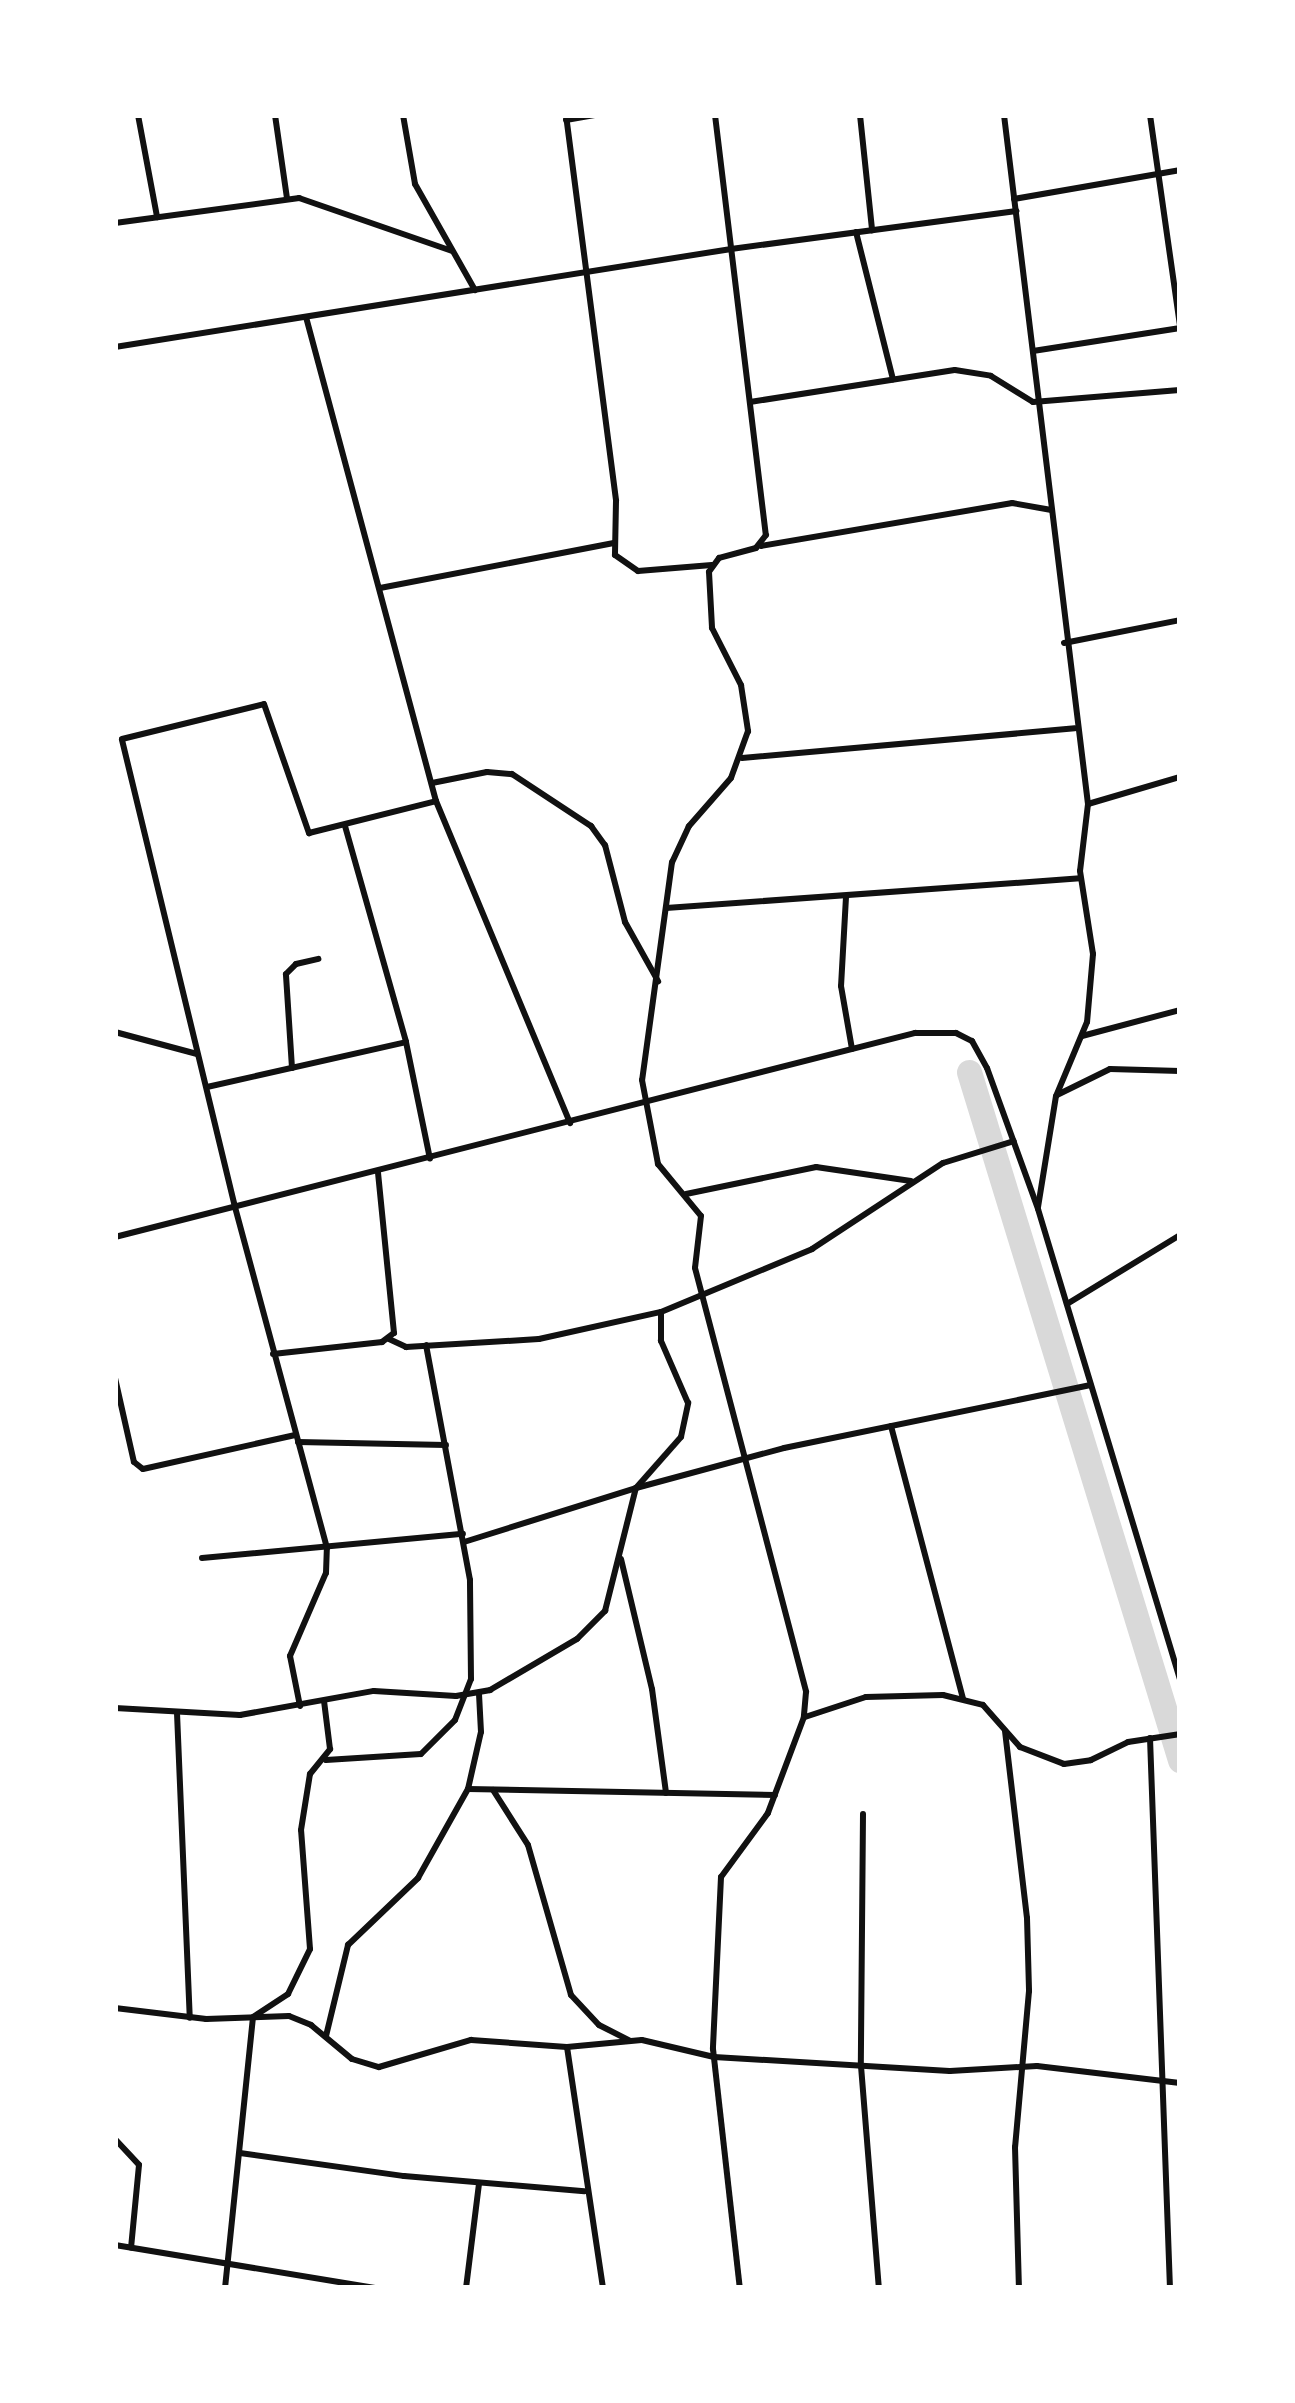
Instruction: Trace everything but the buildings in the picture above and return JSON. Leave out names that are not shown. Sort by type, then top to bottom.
[{"type":"street","points":[[138,115],[157,217]]},
{"type":"street","points":[[275,115],[287,198]]},
{"type":"street","points":[[404,115],[415,184],[475,290]]},
{"type":"street","points":[[594,115],[566,118],[616,500],[617,560],[633,570],[712,565],[760,546],[1012,504],[1051,510]]},
{"type":"street","points":[[715,115],[766,535],[760,546]]},
{"type":"street","points":[[860,115],[872,230]]},
{"type":"street","points":[[1004,115],[1040,403],[1064,643],[1088,804],[1080,878],[1093,954],[1081,1037],[1056,1096],[1052,1157],[1038,1208]]},
{"type":"street","points":[[1033,350],[1180,324],[1150,115]]},
{"type":"street","points":[[1014,199],[1180,170]]},
{"type":"street","points":[[115,223],[287,198],[340,207],[452,251]]},
{"type":"street","points":[[115,348],[731,248],[1016,211]]},
{"type":"street","points":[[856,232],[893,380]]},
{"type":"street","points":[[306,317],[436,801],[570,1123]]},
{"type":"street","points":[[750,402],[973,370],[1040,403],[1135,389],[1180,390]]},
{"type":"street","points":[[380,588],[614,543]]},
{"type":"street","points":[[712,565],[712,628],[749,719],[742,758],[682,837],[668,874],[658,980],[644,1036],[643,1104],[658,1164],[702,1223],[695,1262],[804,1684],[804,1717],[775,1795],[762,1824],[721,1878],[714,2058],[740,2288]]},
{"type":"street","points":[[1064,643],[1180,620]]},
{"type":"street","points":[[300,1706],[290,1656],[326,1573],[327,1548],[235,1207],[119,756],[118,736],[264,704],[302,828],[318,835],[436,801]]},
{"type":"street","points":[[742,758],[1075,728]]},
{"type":"street","points":[[432,783],[487,772],[512,774],[591,826],[605,845],[625,922],[658,980]]},
{"type":"street","points":[[1088,804],[1180,777]]},
{"type":"street","points":[[345,826],[406,1042],[430,1158]]},
{"type":"street","points":[[666,908],[1080,878]]},
{"type":"street","points":[[846,897],[841,986],[852,1049]]},
{"type":"street","points":[[292,1068],[286,979],[296,964],[318,959]]},
{"type":"street","points":[[1081,1037],[1180,1010]]},
{"type":"street","points":[[115,1237],[852,1049],[940,1030],[972,1041],[1038,1208],[1180,1679]]},
{"type":"street","points":[[115,1032],[198,1054]]},
{"type":"street","points":[[207,1087],[406,1042]]},
{"type":"street","points":[[1056,1096],[1110,1069],[1180,1070]]},
{"type":"street","points":[[273,1354],[389,1339],[426,1345],[572,1334],[661,1312],[812,1249],[912,1180],[960,1156],[1014,1141]]},
{"type":"street","points":[[684,1194],[816,1168],[912,1180]]},
{"type":"street","points":[[378,1172],[389,1339]]},
{"type":"street","points":[[1067,1304],[1180,1235]]},
{"type":"street","points":[[115,1708],[240,1715],[395,1690],[479,1694],[597,1622],[613,1594],[636,1488],[680,1436],[689,1417],[661,1341],[661,1312]]},
{"type":"street","points":[[325,1760],[421,1754],[446,1733],[466,1695],[472,1652],[463,1538],[426,1345]]},
{"type":"street","points":[[115,1378],[134,1462],[143,1468],[296,1439],[446,1445]]},
{"type":"street","points":[[202,1558],[463,1538],[744,1458],[1091,1384]]},
{"type":"street","points":[[891,1426],[963,1698]]},
{"type":"street","points":[[620,1556],[652,1690],[666,1793]]},
{"type":"street","points":[[326,2038],[348,1945],[418,1878],[468,1789],[481,1732],[479,1694]]},
{"type":"street","points":[[804,1717],[885,1694],[963,1698],[988,1709],[1028,1752],[1064,1764],[1150,1738],[1180,1734]]},
{"type":"street","points":[[253,2017],[288,1994],[310,1949],[303,1808],[310,1774],[325,1760],[330,1743],[324,1701]]},
{"type":"street","points":[[177,1713],[190,2018]]},
{"type":"street","points":[[1005,1731],[1027,1918],[1029,1992],[1020,2066],[1014,2187],[1019,2288]]},
{"type":"street","points":[[1150,1738],[1158,2080],[1170,2288]]},
{"type":"street","points":[[468,1789],[775,1795]]},
{"type":"street","points":[[493,1790],[528,1844],[570,1995],[599,2025],[630,2040]]},
{"type":"street","points":[[863,1814],[861,2066],[880,2288]]},
{"type":"street","points":[[115,2008],[190,2018],[289,2016],[326,2038],[352,2060],[379,2067],[471,2040],[567,2047],[630,2040],[666,2042],[714,2058],[861,2066],[1020,2066],[1180,2082]]},
{"type":"street","points":[[225,2288],[253,2017]]},
{"type":"street","points":[[567,2047],[584,2191],[603,2288]]},
{"type":"street","points":[[115,2139],[139,2166],[131,2248]]},
{"type":"street","points":[[240,2152],[480,2184],[584,2191]]},
{"type":"street","points":[[466,2288],[480,2184]]},
{"type":"street","points":[[115,2245],[376,2288]]},
{"type":"waterway","points":[[969,1072],[1180,1760]]}]
